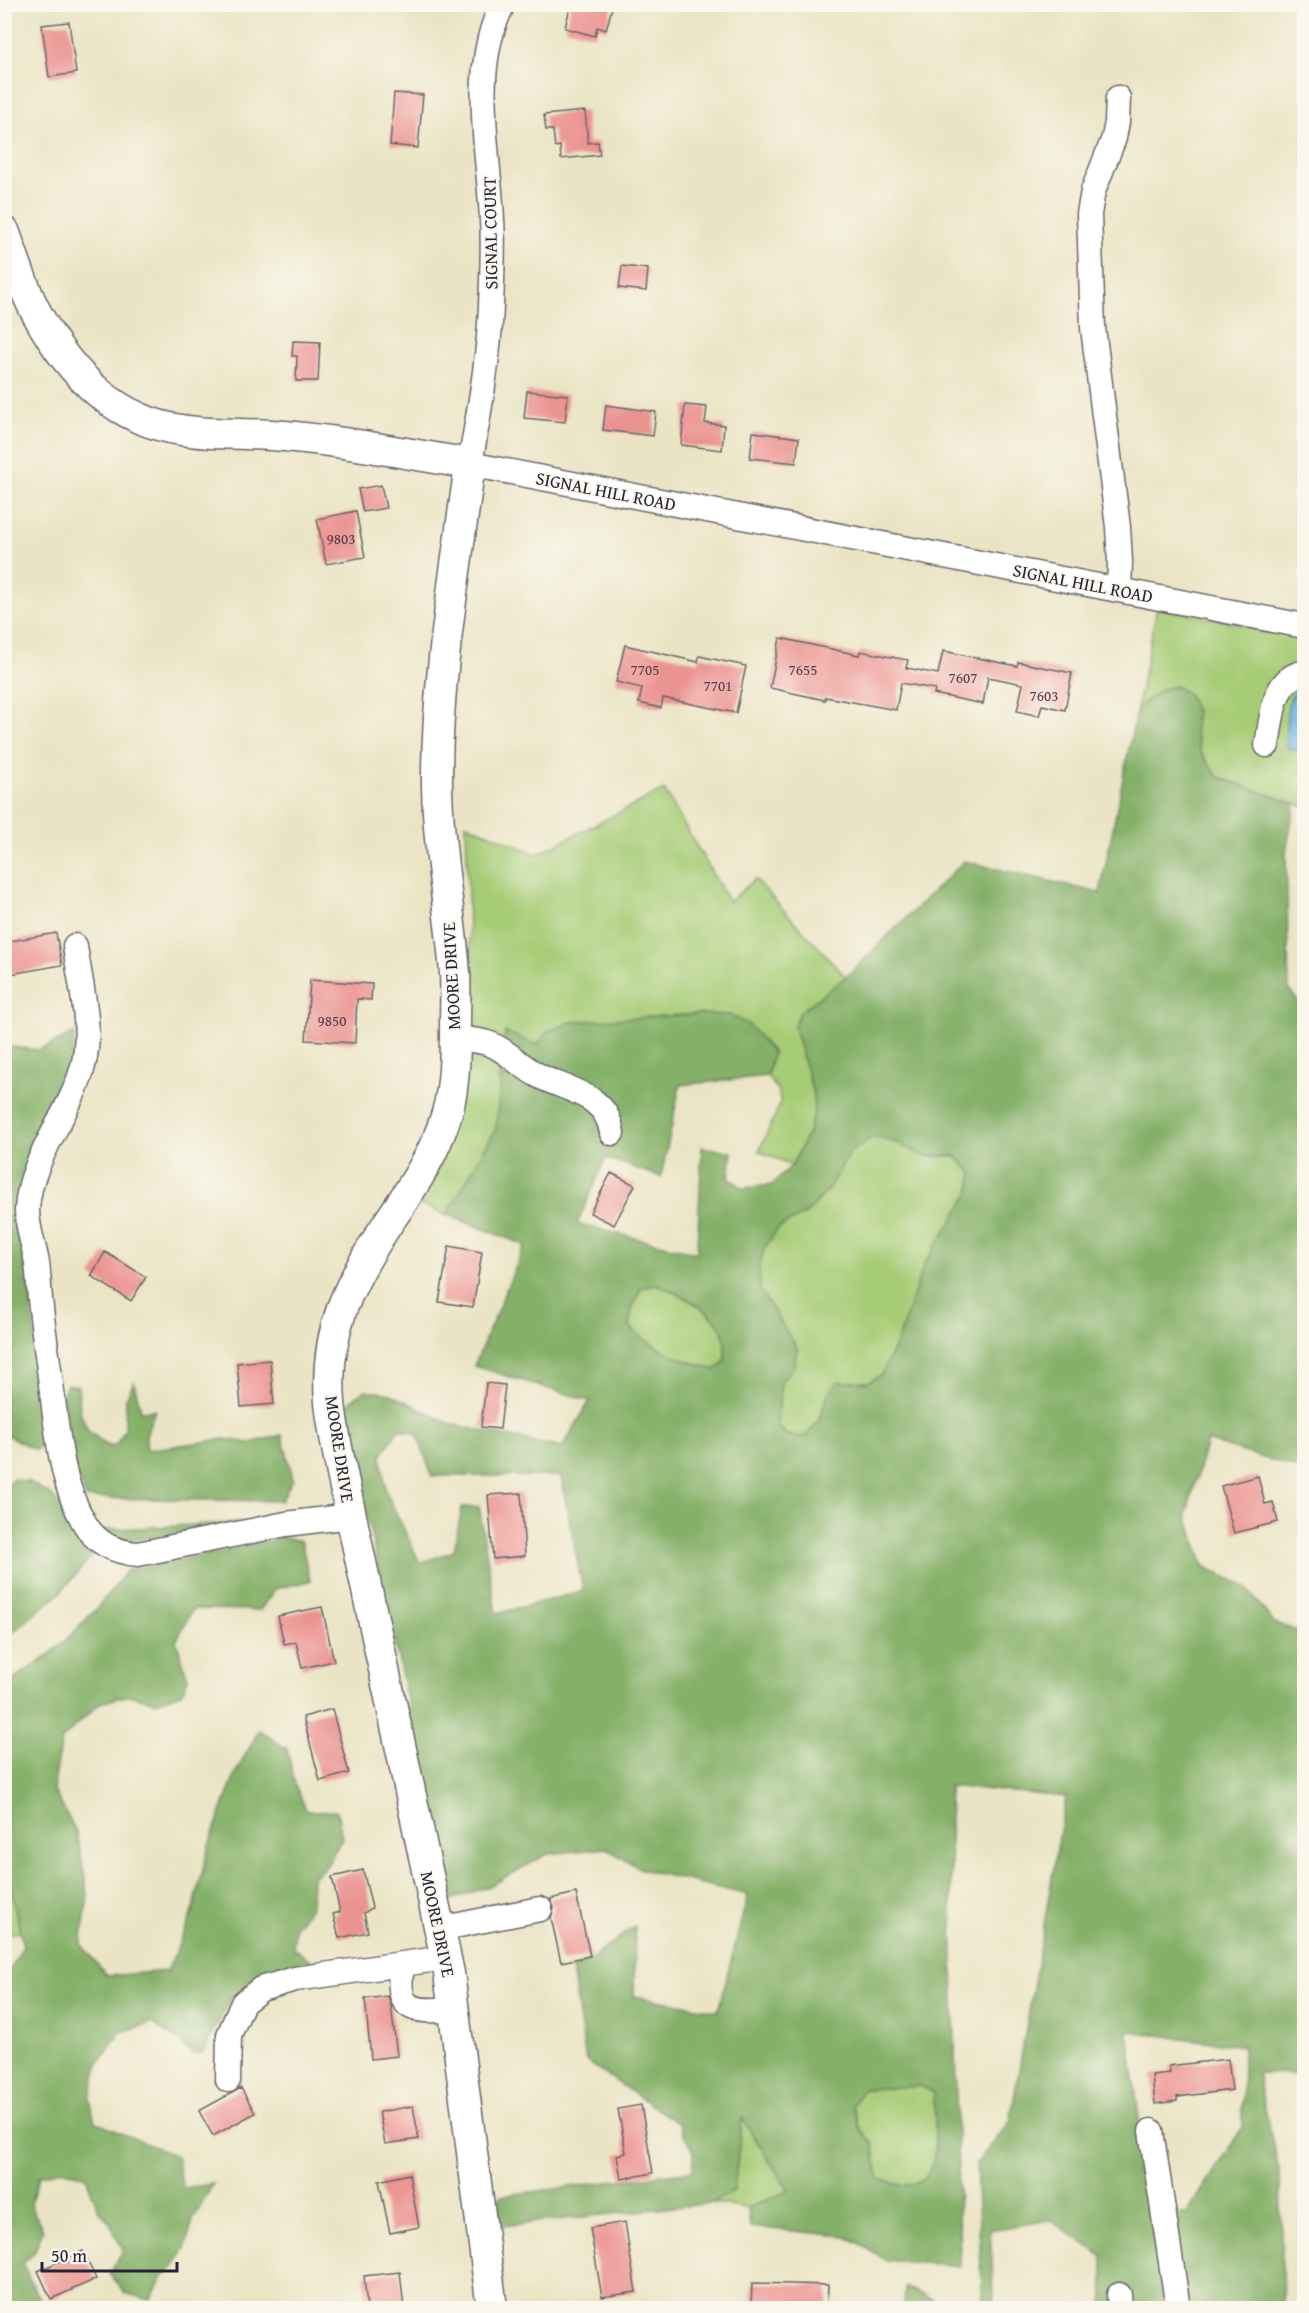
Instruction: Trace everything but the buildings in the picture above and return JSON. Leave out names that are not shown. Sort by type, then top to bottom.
[{"type":"main road","name":"SIGNAL HILL ROAD","points":[[4,231],[35,311],[60,351],[80,378],[100,396],[123,411],[148,422],[180,430],[271,435],[345,443],[470,464]]},
{"type":"main road","name":"MOORE DRIVE","points":[[470,464],[443,674],[438,754],[440,841],[455,974],[453,1080],[447,1112],[437,1143],[423,1172],[364,1259],[352,1281],[340,1310],[329,1371],[330,1403],[351,1516],[446,1958],[492,2308]]},
{"type":"street","name":"SIGNAL COURT","points":[[470,464],[487,360],[491,307],[492,222],[484,92],[486,61],[492,31],[503,4]]},
{"type":"street","points":[[1118,98],[1118,122],[1114,138],[1093,190],[1089,214],[1093,328],[1118,527],[1119,590]]},
{"type":"street","name":"SIGNAL HILL ROAD","points":[[470,464],[1305,626]]},
{"type":"street","points":[[1267,745],[1279,692],[1289,679],[1305,673]]},
{"type":"street","points":[[75,946],[86,1022],[87,1044],[84,1062],[78,1084],[53,1132],[35,1177],[27,1209],[28,1230],[37,1263],[59,1444],[67,1483],[85,1525],[95,1538],[109,1548],[138,1554],[286,1524],[351,1516]]},
{"type":"street","points":[[455,1040],[486,1041],[502,1048],[538,1075],[589,1096],[606,1114],[612,1133]]},
{"type":"street","points":[[439,1929],[540,1909]]},
{"type":"street","points":[[228,2080],[229,2034],[243,2003],[261,1989],[295,1979],[446,1958]]},
{"type":"street","points":[[402,1965],[399,1983],[404,2001],[416,2010],[454,2009]]},
{"type":"street","points":[[1151,2132],[1166,2243],[1178,2308]]},
{"type":"green space","points":[[1157,608],[1304,637],[1304,807],[1218,777],[1200,752],[1195,730],[1196,712],[1189,695],[1176,686],[1162,689],[1137,708]]},
{"type":"green space","points":[[1176,686],[1189,695],[1196,712],[1195,730],[1200,752],[1218,777],[1295,804],[1286,851],[1289,990],[1304,1008],[1304,1470],[1207,1441],[1186,1515],[1204,1566],[1246,1587],[1274,1623],[1304,1633],[1304,2074],[1257,2073],[1280,2175],[1283,2308],[1103,2308],[1103,2257],[1050,2220],[990,2230],[995,2308],[983,2308],[976,2164],[1010,2122],[1066,1797],[949,1786],[960,2266],[885,2260],[847,2236],[750,2227],[748,2208],[789,2191],[742,2118],[734,2190],[712,2203],[501,2226],[492,2213],[500,2196],[693,2171],[694,2154],[679,2124],[586,2061],[572,1969],[589,1960],[635,1926],[634,1996],[718,2011],[748,1895],[641,1869],[606,1848],[547,1854],[490,1886],[451,1900],[343,1407],[365,1390],[391,1394],[450,1424],[562,1448],[590,1401],[474,1366],[525,1245],[447,1215],[496,1129],[505,1032],[537,1045],[547,1032],[571,1022],[699,1014],[729,1015],[748,1024],[773,1053],[767,1076],[680,1085],[661,1177],[606,1158],[577,1224],[697,1253],[702,1147],[732,1152],[729,1178],[743,1188],[772,1185],[792,1165],[808,1133],[814,1113],[813,1093],[794,1027],[800,1012],[846,977],[964,861],[1100,893],[1137,708],[1162,689]],"holes":[[[872,1137],[894,1142],[924,1156],[956,1156],[973,1174],[969,1194],[924,1265],[898,1340],[881,1375],[868,1382],[837,1382],[828,1394],[818,1422],[805,1437],[787,1435],[777,1425],[781,1382],[794,1365],[797,1348],[760,1290],[759,1267],[764,1249],[778,1228],[807,1213],[826,1192],[850,1153]],[[656,1284],[706,1311],[721,1328],[725,1340],[725,1361],[716,1370],[704,1367],[670,1354],[638,1334],[629,1326],[632,1308],[641,1288]],[[399,1429],[417,1434],[432,1476],[561,1476],[583,1591],[496,1614],[479,1507],[462,1507],[454,1551],[420,1563],[386,1492],[381,1456]],[[1128,2031],[1243,2046],[1242,2128],[1187,2214],[1151,2214]],[[921,2086],[934,2093],[935,2146],[933,2162],[927,2175],[917,2183],[901,2185],[879,2179],[873,2144],[859,2127],[853,2105],[863,2089]]]},
{"type":"green space","points":[[664,790],[729,902],[755,879],[846,977],[800,1012],[794,1027],[813,1093],[814,1114],[808,1133],[792,1165],[759,1151],[781,1102],[777,1089],[767,1076],[773,1053],[729,1015],[699,1014],[571,1022],[547,1032],[537,1046],[505,1032],[496,1129],[447,1215],[417,1203],[469,1020],[471,1005],[466,824],[537,854]]},
{"type":"green space","points":[[75,1033],[71,1070],[25,1171],[14,1204],[15,1229],[29,1288],[46,1428],[46,1445],[35,1450],[5,1434],[4,1040],[11,1047],[39,1050]]},
{"type":"green space","points":[[872,1137],[894,1142],[924,1156],[955,1156],[973,1174],[969,1194],[924,1265],[898,1340],[881,1375],[868,1382],[852,1381],[828,1394],[818,1422],[805,1438],[787,1435],[777,1425],[781,1382],[794,1365],[797,1348],[760,1290],[759,1267],[764,1249],[778,1228],[807,1213],[826,1192],[850,1153]]},
{"type":"green space","points":[[656,1284],[696,1304],[715,1319],[721,1328],[725,1343],[725,1361],[716,1370],[670,1354],[648,1342],[629,1326],[632,1308],[641,1288]]},
{"type":"green space","points":[[134,1382],[141,1411],[155,1410],[146,1435],[146,1450],[224,1439],[250,1443],[282,1435],[293,1479],[281,1501],[86,1498],[75,1468],[62,1397],[67,1384],[78,1386],[80,1411],[88,1431],[108,1446],[116,1445],[125,1429],[126,1399]]},
{"type":"green space","points":[[12,1479],[30,1482],[52,1496],[67,1512],[79,1537],[95,1552],[60,1593],[5,1639],[4,1489]]},
{"type":"green space","points":[[248,1522],[133,1540],[115,1539],[103,1530]]},
{"type":"green space","points":[[281,1537],[301,1541],[310,1581],[275,1589],[260,1610],[193,1609],[176,1641],[188,1678],[182,1693],[156,1702],[129,1695],[100,1703],[62,1739],[53,1789],[77,1833],[88,1895],[81,1944],[107,1976],[167,1971],[192,1915],[209,1845],[235,1774],[259,1730],[287,1749],[295,1785],[307,1811],[337,1811],[342,1838],[327,1865],[312,1878],[311,1907],[295,1928],[293,1948],[317,1964],[267,1974],[232,1996],[202,2054],[192,2054],[178,2040],[152,2023],[121,2032],[98,2064],[90,2099],[95,2122],[176,2156],[183,2188],[213,2184],[193,2220],[185,2248],[174,2267],[164,2275],[150,2300],[125,2293],[110,2274],[123,2250],[109,2222],[98,2209],[86,2177],[63,2169],[39,2176],[30,2204],[43,2230],[34,2253],[22,2264],[44,2308],[5,2308],[5,1980],[23,1946],[5,1857],[5,1683],[57,1648],[87,1619],[127,1570],[221,1552]]},
{"type":"green space","points":[[4,1857],[20,1932],[5,1934]]},
{"type":"green space","points":[[921,2086],[934,2093],[933,2163],[927,2175],[917,2183],[901,2185],[879,2179],[873,2144],[859,2127],[853,2105],[863,2089]]},
{"type":"green space","points":[[742,2118],[789,2191],[748,2208],[712,2203],[734,2190]]},
{"type":"green space","points":[[905,2287],[951,2308],[904,2308]]},
{"type":"water","points":[[1304,688],[1304,752],[1289,749],[1286,731],[1290,700]]}]
